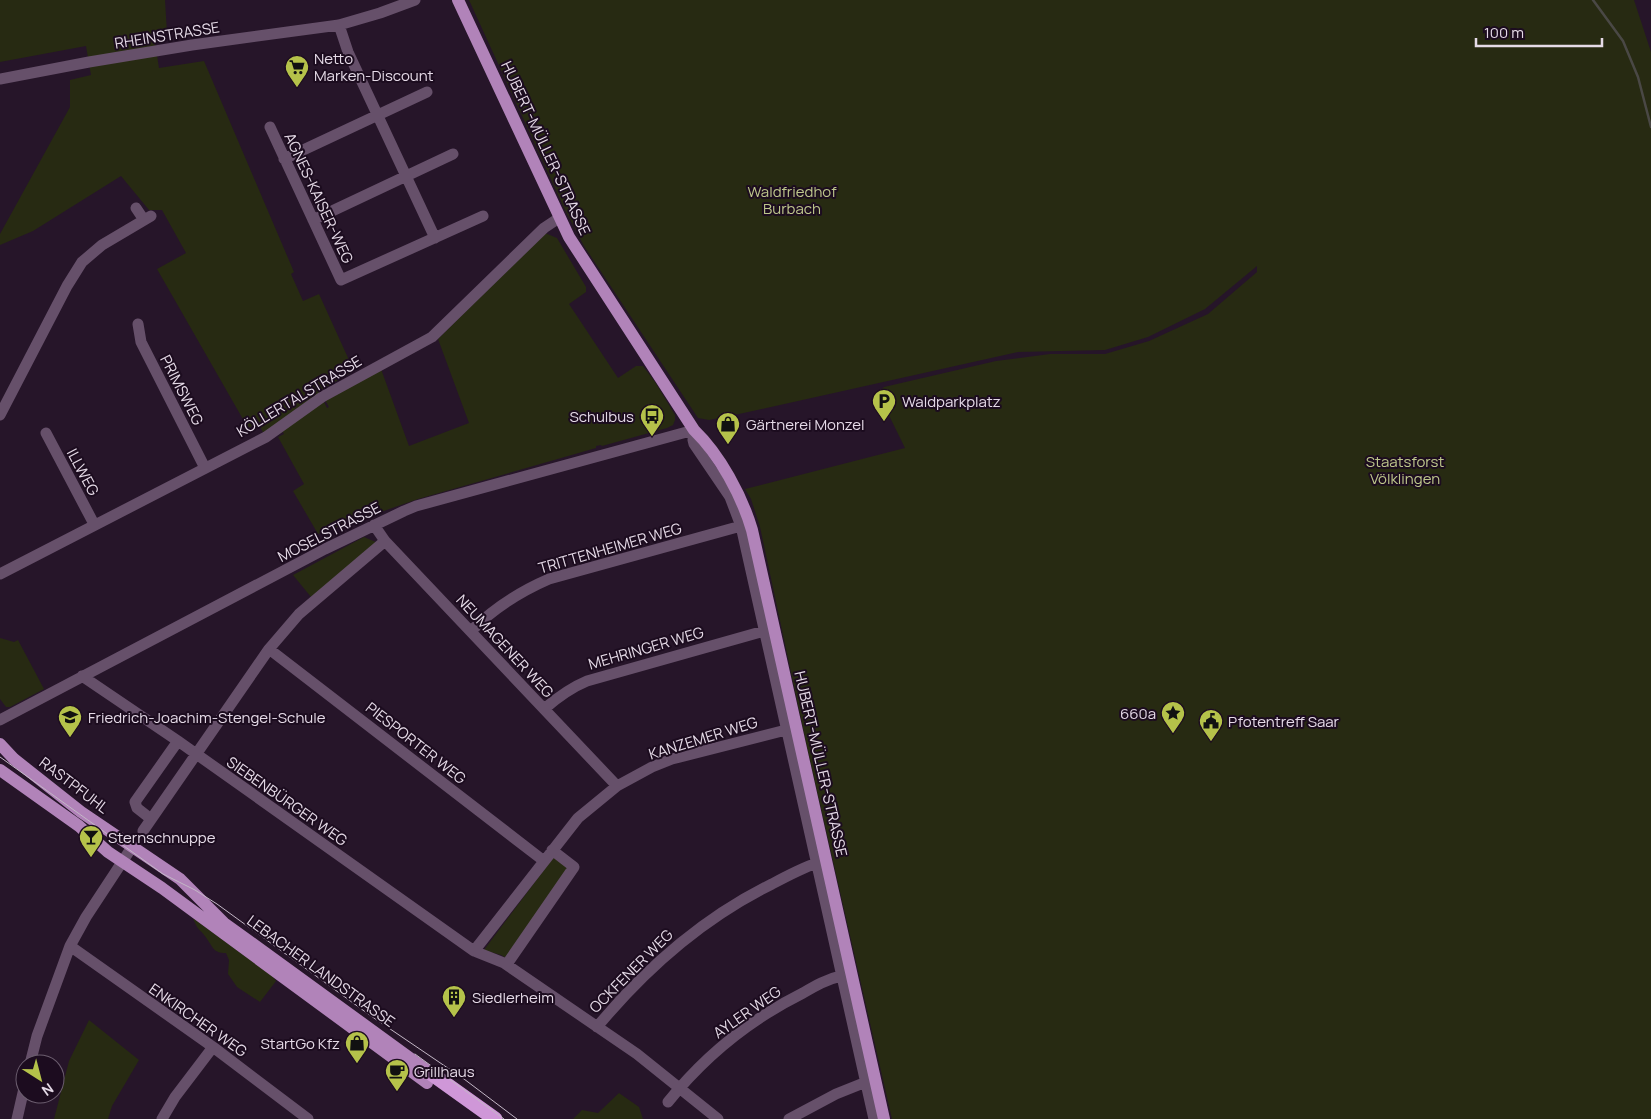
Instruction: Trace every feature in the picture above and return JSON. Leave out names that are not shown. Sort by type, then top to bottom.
[{"type":"highway","name":"LEBACHER LANDSTRASSE","points":[[430,1078],[478,1119]]},
{"type":"highway","name":"LEBACHER LANDSTRASSE","points":[[430,1078],[495,1119]]},
{"type":"main road","name":"HUBERT-MÜLLER-STRASSE","points":[[458,0],[559,218],[575,247],[694,430],[732,481],[745,508],[751,525],[884,1119]]},
{"type":"main road","name":"RASTPFUHL","points":[[0,744],[14,759],[81,812],[132,847]]},
{"type":"main road","name":"RASTPFUHL","points":[[0,770],[79,826],[108,852],[122,861]]},
{"type":"main road","name":"LEBACHER LANDSTRASSE","points":[[132,847],[180,879],[224,923],[430,1078]]},
{"type":"main road","name":"LEBACHER LANDSTRASSE","points":[[122,861],[430,1078]]},
{"type":"main road","points":[[169,894],[183,897],[200,908],[206,905]]},
{"type":"street","name":"RHEINSTRASSE","points":[[0,79],[89,62],[339,25],[415,0]]},
{"type":"street","points":[[339,25],[348,52],[435,238],[483,216]]},
{"type":"street","points":[[284,159],[427,92]]},
{"type":"street","name":"AGNES-KAISER-WEG","points":[[270,127],[341,280],[435,238]]},
{"type":"street","points":[[313,220],[453,154]]},
{"type":"street","points":[[0,415],[67,286],[82,262],[102,245],[147,218],[136,208]]},
{"type":"street","name":"KÖLLERTALSTRASSE","points":[[0,574],[266,437],[322,397],[432,338],[544,228],[559,218]]},
{"type":"street","name":"PRIMSWEG","points":[[138,324],[141,342],[204,468]]},
{"type":"street","name":"MOSELSTRASSE","points":[[1,716],[374,525],[416,506],[694,430]]},
{"type":"street","name":"HUBERT-MÜLLER-STRASSE","points":[[694,430],[694,444],[730,496],[741,526],[874,1119]]},
{"type":"street","name":"ILLWEG","points":[[46,433],[94,524]]},
{"type":"street","name":"NEUMAGENER WEG","points":[[374,525],[385,541],[617,786]]},
{"type":"street","name":"TRITTENHEIMER WEG","points":[[471,632],[510,598],[549,580],[741,526]]},
{"type":"street","points":[[143,831],[269,649],[299,614],[385,541]]},
{"type":"street","name":"MEHRINGER WEG","points":[[544,709],[560,695],[574,686],[587,681],[764,631]]},
{"type":"street","name":"PIESPORTER WEG","points":[[269,649],[544,861]]},
{"type":"street","name":"SIEBENBÜRGER WEG","points":[[82,676],[178,741],[474,951],[496,958],[507,964],[637,1054],[718,1119]]},
{"type":"street","name":"KANZEMER WEG","points":[[474,951],[578,818],[617,786],[652,767],[672,760],[786,730]]},
{"type":"street","points":[[151,818],[137,808],[135,802],[178,741]]},
{"type":"street","points":[[33,1054],[70,946],[86,917],[132,847]]},
{"type":"street","points":[[507,964],[574,867],[552,850]]},
{"type":"street","name":"OCKFENER WEG","points":[[597,1027],[631,988],[658,962],[707,922],[747,896],[817,863]]},
{"type":"street","name":"ENKIRCHER WEG","points":[[70,946],[212,1047],[308,1119]]},
{"type":"street","name":"AYLER WEG","points":[[668,1102],[711,1057],[763,1016],[828,980],[842,976]]},
{"type":"street","points":[[162,1119],[175,1097],[212,1047]]},
{"type":"street","points":[[789,1119],[836,1094],[866,1082]]},
{"type":"street","points":[[17,1119],[20,1104]]},
{"type":"green space","points":[[0,0],[165,0],[167,33],[154,36],[159,68],[204,61],[294,272],[291,274],[303,301],[319,294],[354,371],[319,391],[327,408],[329,407],[325,400],[381,369],[409,446],[469,423],[438,339],[545,233],[557,238],[586,287],[586,292],[569,304],[618,378],[636,366],[643,366],[675,415],[673,425],[418,499],[318,534],[293,491],[304,484],[278,437],[284,434],[283,432],[267,440],[258,423],[248,428],[157,269],[186,253],[162,210],[149,210],[121,176],[33,231],[0,245],[0,234],[70,107],[70,80],[91,75],[86,46],[0,62]]},
{"type":"green space","name":"Staatsforst Völklingen","points":[[469,0],[1634,0],[1651,52],[1651,1119],[892,1119],[807,747],[760,527],[751,499],[745,489],[905,448],[878,393],[884,387],[996,361],[1050,354],[1105,354],[1149,341],[1208,314],[1257,272],[1257,266],[1205,309],[1148,337],[1105,350],[1018,352],[739,414],[709,420],[698,418],[584,246],[565,210]]},
{"type":"green space","points":[[364,537],[378,543],[311,597],[293,575]]},
{"type":"green space","points":[[0,638],[14,642],[18,640],[44,689],[10,707],[6,707],[0,699]]},
{"type":"green space","points":[[556,854],[574,867],[510,960],[484,950]]},
{"type":"green space","points":[[193,918],[272,976],[276,981],[260,1002],[237,987],[228,974],[229,960],[226,953],[218,952],[214,949]]},
{"type":"green space","points":[[89,1020],[139,1060],[112,1106],[108,1119],[54,1119],[58,1104],[65,1104],[65,1076],[69,1061]]},
{"type":"green space","points":[[619,1093],[639,1107],[643,1119],[573,1119],[582,1110],[598,1113]]},
{"type":"waterway","points":[[1593,0],[1623,41],[1638,77],[1651,127]]},
{"type":"tram line","points":[[0,757],[163,874],[195,890],[217,904],[371,1016],[464,1079],[517,1119]]},
{"type":"tram line","points":[[415,1054],[504,1119]]},
{"type":"place","name":"Netto Marken-Discount","points":[[297,88]]},
{"type":"place","name":"Waldparkplatz","points":[[884,422]]},
{"type":"place","name":"Schulbus","points":[[652,437]]},
{"type":"place","name":"Gärtnerei Monzel","points":[[728,445]]},
{"type":"place","name":"660a","points":[[1173,734]]},
{"type":"place","name":"Friedrich-Joachim-Stengel-Schule","points":[[70,738]]},
{"type":"place","name":"Pfotentreff Saar","points":[[1211,742]]},
{"type":"place","name":"Sternschnuppe","points":[[91,858]]},
{"type":"place","name":"Siedlerheim","points":[[454,1018]]},
{"type":"place","name":"StartGo Kfz","points":[[357,1064]]},
{"type":"place","name":"Grillhaus","points":[[397,1092]]},
{"type":"park label","name":"Waldfriedhof Burbach","points":[[792,200]]}]
